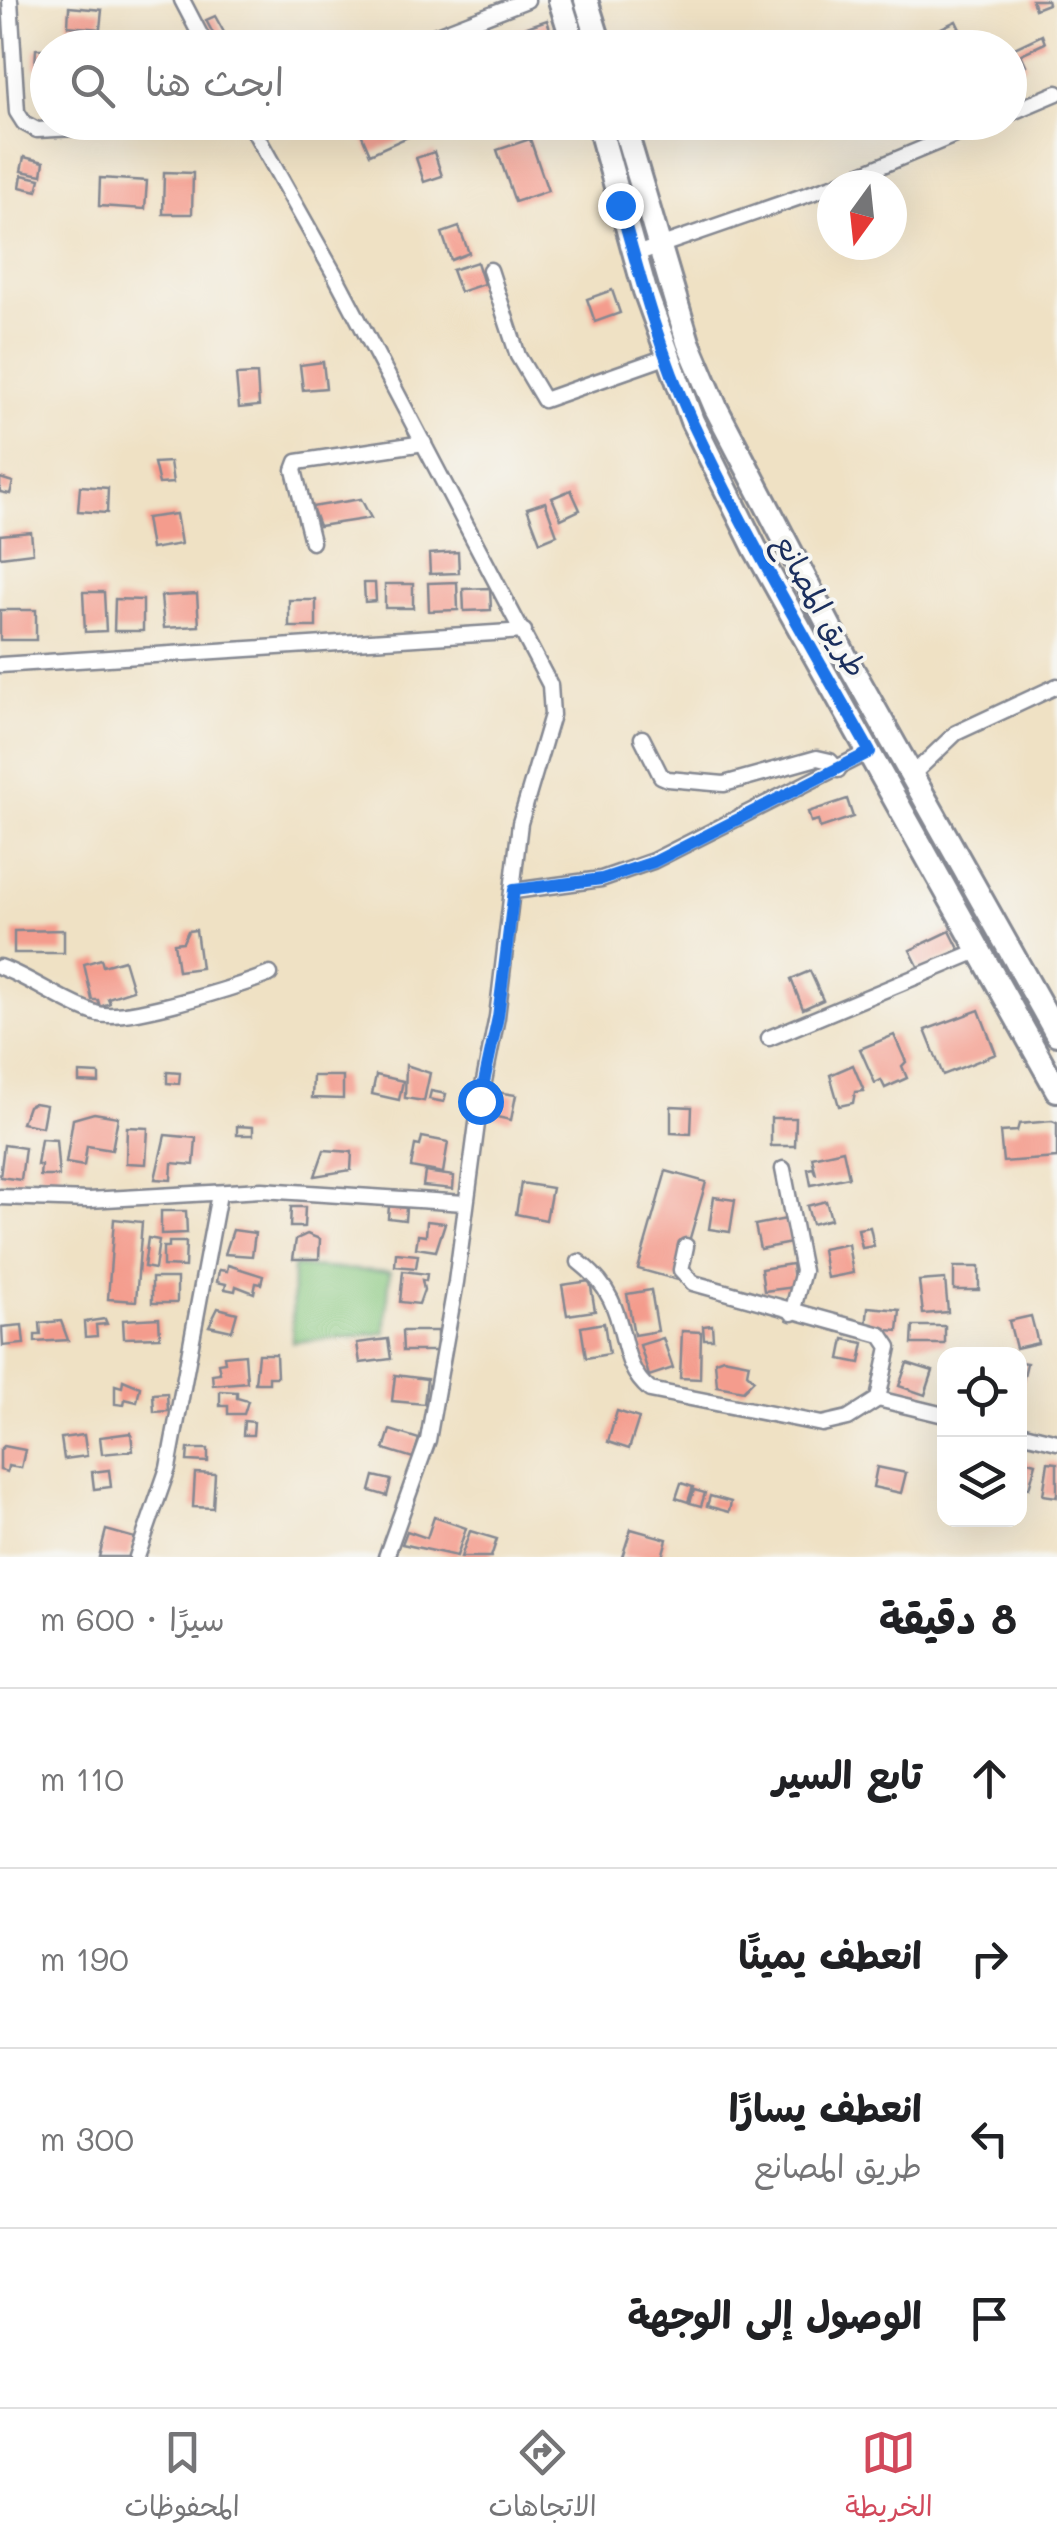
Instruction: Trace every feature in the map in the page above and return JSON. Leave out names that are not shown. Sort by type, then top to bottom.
[{"type":"main road","points":[[560,0],[569,30]]},
{"type":"main road","points":[[586,0],[595,30]]},
{"type":"main road","name":"طريق المصانع","points":[[603,140],[633,255],[666,357],[756,550],[1057,1090]]},
{"type":"main road","name":"طريق المصانع","points":[[628,140],[659,249],[716,408],[780,536],[1057,1034]]},
{"type":"street","points":[[10,0],[18,112],[30,126]]},
{"type":"street","points":[[182,0],[198,30]]},
{"type":"street","points":[[450,30],[527,0]]},
{"type":"street","points":[[1027,106],[1057,93]]},
{"type":"street","points":[[259,140],[424,443],[550,686],[552,715],[524,802],[498,1017],[428,1440],[386,1557]]},
{"type":"street","points":[[872,170],[943,140]]},
{"type":"street","points":[[633,255],[817,192]]},
{"type":"street","points":[[490,270],[518,356],[544,400],[666,357]]},
{"type":"street","points":[[312,542],[294,470],[297,462],[424,443]]},
{"type":"street","points":[[0,665],[524,631]]},
{"type":"street","points":[[911,776],[956,733],[1057,686]]},
{"type":"street","points":[[642,738],[661,776],[668,779],[724,784],[817,758],[830,761],[838,770]]},
{"type":"street","points":[[514,890],[602,879],[654,862],[870,752]]},
{"type":"street","points":[[769,1038],[978,951]]},
{"type":"street","points":[[0,967],[97,1014],[120,1016],[207,997],[270,974]]},
{"type":"street","points":[[784,1169],[803,1271],[792,1313]]},
{"type":"street","points":[[0,1197],[89,1200],[262,1190],[465,1203]]},
{"type":"street","points":[[137,1557],[168,1468],[219,1194]]},
{"type":"street","points":[[686,1246],[681,1270],[686,1278],[888,1340],[878,1399]]},
{"type":"street","points":[[579,1262],[613,1296],[633,1370],[650,1390],[822,1424],[848,1418],[878,1399],[937,1413]]},
{"type":"street","points":[[1027,1435],[1057,1442]]},
{"type":"green space","points":[[293,1266],[390,1272],[385,1333],[292,1342]]},
{"type":"building","points":[[1032,0],[1047,0],[1048,4],[1035,9]]},
{"type":"building","points":[[69,7],[102,10],[100,29],[68,26]]},
{"type":"building","points":[[215,16],[223,30],[211,30],[206,20]]},
{"type":"building","points":[[547,20],[550,30],[518,30]]},
{"type":"building","points":[[956,21],[960,30],[942,30]]},
{"type":"building","points":[[1042,35],[1045,43],[1027,51],[1027,42]]},
{"type":"building","points":[[364,140],[401,140],[370,154]]},
{"type":"building","points":[[530,140],[548,191],[515,202],[497,150]]},
{"type":"building","points":[[434,152],[442,176],[424,182],[416,158]]},
{"type":"building","points":[[24,157],[44,162],[42,175],[21,171]]},
{"type":"building","points":[[164,172],[193,173],[192,214],[163,214]]},
{"type":"building","points":[[22,175],[40,179],[37,191],[20,187]]},
{"type":"building","points":[[100,178],[147,181],[145,209],[99,206]]},
{"type":"building","points":[[459,227],[469,253],[451,260],[442,233]]},
{"type":"building","points":[[477,262],[484,284],[460,292],[452,270]]},
{"type":"building","points":[[612,290],[620,313],[595,322],[587,299]]},
{"type":"building","points":[[323,362],[326,388],[303,390],[300,365]]},
{"type":"building","points":[[257,374],[259,406],[239,408],[236,375]]},
{"type":"building","points":[[170,462],[173,483],[159,484],[154,463]]},
{"type":"building","points":[[0,478],[13,482],[10,494],[0,492]]},
{"type":"building","points":[[80,486],[108,488],[107,513],[78,511]]},
{"type":"building","points":[[571,490],[580,510],[561,519],[552,498]]},
{"type":"building","points":[[361,499],[371,518],[319,526],[312,507]]},
{"type":"building","points":[[545,502],[557,535],[540,542],[527,508]]},
{"type":"building","points":[[176,514],[181,544],[151,549],[146,518]]},
{"type":"building","points":[[31,532],[33,553],[0,557],[0,535]]},
{"type":"building","points":[[458,552],[459,573],[430,574],[429,554]]},
{"type":"building","points":[[457,582],[458,610],[429,611],[428,583]]},
{"type":"building","points":[[364,583],[375,583],[376,601],[365,602]]},
{"type":"building","points":[[385,584],[413,584],[413,608],[385,608]]},
{"type":"building","points":[[490,588],[491,610],[464,611],[463,589]]},
{"type":"building","points":[[83,592],[104,592],[106,631],[85,632]]},
{"type":"building","points":[[197,594],[199,626],[164,628],[161,596]]},
{"type":"building","points":[[115,599],[143,600],[143,631],[114,631]]},
{"type":"building","points":[[289,600],[316,600],[316,627],[289,627]]},
{"type":"building","points":[[0,610],[36,610],[36,640],[0,640]]},
{"type":"building","points":[[847,799],[853,817],[820,828],[818,820],[811,822],[808,812]]},
{"type":"building","points":[[64,930],[64,953],[14,953],[14,931]]},
{"type":"building","points":[[196,930],[201,968],[178,971],[174,943],[183,942],[188,931]]},
{"type":"building","points":[[950,931],[960,951],[920,970],[910,950]]},
{"type":"building","points":[[101,959],[103,966],[124,960],[133,990],[108,998],[110,1003],[100,1007],[98,1000],[92,1000],[84,964]]},
{"type":"building","points":[[810,971],[823,1000],[803,1009],[791,979]]},
{"type":"building","points":[[979,1010],[996,1054],[943,1075],[925,1030]]},
{"type":"building","points":[[894,1035],[906,1062],[902,1066],[907,1078],[885,1088],[881,1080],[875,1083],[860,1049]]},
{"type":"building","points":[[406,1065],[430,1073],[424,1101],[405,1098]]},
{"type":"building","points":[[853,1065],[864,1091],[855,1092],[853,1103],[839,1106],[830,1075]]},
{"type":"building","points":[[167,1072],[180,1073],[179,1084],[167,1083]]},
{"type":"building","points":[[79,1073],[99,1074],[99,1083],[79,1082]]},
{"type":"building","points":[[376,1075],[403,1081],[399,1100],[372,1094]]},
{"type":"building","points":[[313,1076],[343,1076],[343,1099],[312,1098]]},
{"type":"building","points":[[431,1091],[446,1094],[444,1102],[429,1099]]},
{"type":"building","points":[[496,1092],[516,1095],[511,1120],[492,1116]]},
{"type":"building","points":[[46,1105],[42,1127],[22,1123],[28,1106]]},
{"type":"building","points":[[671,1106],[692,1107],[691,1134],[671,1133]]},
{"type":"building","points":[[94,1113],[118,1117],[112,1150],[87,1146],[84,1166],[66,1163],[73,1119]]},
{"type":"building","points":[[771,1118],[796,1118],[795,1146],[771,1146]]},
{"type":"building","points":[[1057,1123],[1057,1158],[1003,1162],[1000,1132],[1017,1131],[1019,1124]]},
{"type":"building","points":[[237,1126],[253,1127],[253,1135],[237,1135]]},
{"type":"building","points":[[127,1127],[148,1128],[146,1164],[126,1163]]},
{"type":"building","points":[[165,1135],[196,1138],[194,1165],[172,1163],[171,1180],[155,1179]]},
{"type":"building","points":[[422,1137],[448,1142],[443,1173],[411,1167],[415,1145],[420,1146]]},
{"type":"building","points":[[41,1139],[56,1140],[59,1176],[40,1176],[41,1165],[37,1165]]},
{"type":"building","points":[[4,1145],[25,1148],[21,1180],[0,1177]]},
{"type":"building","points":[[324,1150],[352,1152],[351,1170],[315,1176]]},
{"type":"building","points":[[843,1150],[849,1177],[811,1185],[808,1169],[813,1168],[816,1175],[812,1157]]},
{"type":"building","points":[[666,1171],[706,1182],[678,1280],[638,1269]]},
{"type":"building","points":[[425,1172],[454,1176],[453,1189],[423,1186]]},
{"type":"building","points":[[521,1183],[552,1188],[546,1220],[516,1214]]},
{"type":"building","points":[[714,1197],[735,1200],[730,1232],[709,1229]]},
{"type":"building","points":[[826,1201],[831,1219],[812,1224],[807,1206]]},
{"type":"building","points":[[389,1206],[406,1208],[405,1220],[388,1218]]},
{"type":"building","points":[[291,1207],[305,1207],[304,1227],[290,1227]]},
{"type":"building","points":[[161,1211],[186,1211],[187,1233],[161,1234]]},
{"type":"building","points":[[114,1219],[142,1222],[136,1301],[108,1299]]},
{"type":"building","points":[[786,1219],[791,1243],[760,1249],[755,1225]]},
{"type":"building","points":[[427,1221],[445,1223],[436,1251],[416,1248],[418,1235],[426,1236]]},
{"type":"building","points":[[870,1227],[874,1246],[862,1248],[858,1229]]},
{"type":"building","points":[[233,1230],[255,1233],[252,1256],[225,1254]]},
{"type":"building","points":[[307,1234],[320,1239],[319,1259],[293,1259],[296,1239]]},
{"type":"building","points":[[148,1238],[159,1240],[155,1269],[144,1267]]},
{"type":"building","points":[[169,1242],[186,1242],[185,1267],[163,1266],[163,1247],[169,1247]]},
{"type":"building","points":[[848,1244],[853,1273],[827,1278],[822,1249]]},
{"type":"building","points":[[396,1253],[418,1255],[416,1268],[395,1266]]},
{"type":"building","points":[[792,1264],[795,1287],[764,1291],[761,1269]]},
{"type":"building","points":[[228,1265],[263,1276],[254,1293],[236,1286],[235,1291],[225,1289],[226,1284],[217,1282],[219,1270],[227,1271]]},
{"type":"building","points":[[954,1267],[979,1267],[979,1290],[954,1290]]},
{"type":"building","points":[[403,1271],[427,1274],[426,1281],[422,1280],[424,1290],[419,1304],[400,1302]]},
{"type":"building","points":[[152,1278],[177,1278],[177,1303],[152,1303]]},
{"type":"building","points":[[945,1279],[948,1312],[923,1314],[919,1281]]},
{"type":"building","points":[[590,1281],[595,1311],[567,1315],[562,1285]]},
{"type":"building","points":[[651,1290],[658,1331],[634,1335],[627,1294]]},
{"type":"building","points":[[868,1307],[900,1310],[898,1331],[866,1328]]},
{"type":"building","points":[[218,1308],[237,1313],[232,1331],[209,1326]]},
{"type":"building","points":[[1031,1316],[1038,1343],[1016,1347],[1009,1321]]},
{"type":"building","points":[[159,1318],[160,1337],[124,1338],[123,1320]]},
{"type":"building","points":[[105,1319],[107,1324],[96,1325],[97,1336],[85,1337],[84,1322]]},
{"type":"building","points":[[61,1321],[68,1340],[35,1342],[35,1335],[41,1335],[40,1323]]},
{"type":"building","points":[[604,1323],[609,1354],[586,1358],[581,1327]]},
{"type":"building","points":[[22,1325],[24,1344],[3,1346],[2,1327]]},
{"type":"building","points":[[712,1325],[713,1339],[704,1339],[703,1326]]},
{"type":"building","points":[[913,1326],[945,1326],[945,1344],[912,1344]]},
{"type":"building","points":[[402,1331],[437,1331],[437,1351],[403,1351]]},
{"type":"building","points":[[682,1331],[701,1332],[700,1379],[680,1378]]},
{"type":"building","points":[[663,1338],[673,1368],[649,1376],[640,1345]]},
{"type":"building","points":[[388,1339],[391,1359],[360,1363],[357,1343]]},
{"type":"building","points":[[844,1339],[864,1343],[860,1363],[840,1359]]},
{"type":"building","points":[[245,1354],[247,1382],[213,1385],[212,1374],[220,1373],[218,1363],[225,1362],[224,1356]]},
{"type":"building","points":[[258,1354],[276,1354],[277,1377],[269,1377],[269,1383],[255,1383]]},
{"type":"building","points":[[723,1358],[749,1363],[747,1373],[754,1380],[743,1391],[717,1386],[715,1361]]},
{"type":"building","points":[[907,1363],[933,1371],[925,1395],[899,1386]]},
{"type":"building","points":[[395,1375],[427,1379],[424,1404],[392,1401]]},
{"type":"building","points":[[123,1380],[140,1387],[137,1402],[125,1399],[124,1405],[115,1404],[115,1385],[122,1387]]},
{"type":"building","points":[[220,1391],[237,1392],[237,1398],[248,1401],[244,1414],[228,1414],[228,1406],[220,1406]]},
{"type":"building","points":[[167,1393],[168,1411],[154,1412],[153,1394]]},
{"type":"building","points":[[617,1411],[639,1418],[629,1449],[608,1442]]},
{"type":"building","points":[[244,1421],[254,1422],[253,1435],[243,1435]]},
{"type":"building","points":[[390,1430],[419,1439],[413,1458],[384,1449]]},
{"type":"building","points":[[131,1433],[133,1451],[102,1454],[100,1437]]},
{"type":"building","points":[[84,1435],[87,1456],[64,1459],[61,1438]]},
{"type":"building","points":[[4,1446],[25,1450],[21,1468],[8,1466],[7,1472],[0,1470],[0,1450]]},
{"type":"building","points":[[188,1449],[208,1449],[208,1462],[187,1461]]},
{"type":"building","points":[[1027,1461],[1036,1463],[1027,1488]]},
{"type":"building","points":[[1048,1462],[1057,1463],[1057,1497],[1043,1495]]},
{"type":"building","points":[[877,1467],[906,1473],[901,1493],[873,1487]]},
{"type":"building","points":[[109,1470],[111,1487],[94,1489],[92,1472]]},
{"type":"building","points":[[195,1473],[215,1474],[213,1508],[193,1507]]},
{"type":"building","points":[[374,1476],[391,1480],[387,1496],[370,1491]]},
{"type":"building","points":[[681,1483],[693,1487],[688,1502],[676,1498]]},
{"type":"building","points":[[694,1490],[705,1493],[701,1506],[690,1503]]},
{"type":"building","points":[[710,1496],[731,1502],[729,1512],[707,1506]]},
{"type":"building","points":[[434,1517],[466,1528],[457,1556],[402,1544],[407,1531],[427,1538]]},
{"type":"building","points":[[631,1529],[667,1539],[662,1557],[622,1557]]},
{"type":"building","points":[[106,1530],[135,1538],[129,1557],[99,1557]]},
{"type":"building","points":[[470,1531],[497,1539],[491,1557],[461,1557]]},
{"type":"route","points":[[480,1101],[498,1017],[514,890],[602,879],[654,862],[870,752],[756,550],[692,421],[666,357],[620,205]]}]
